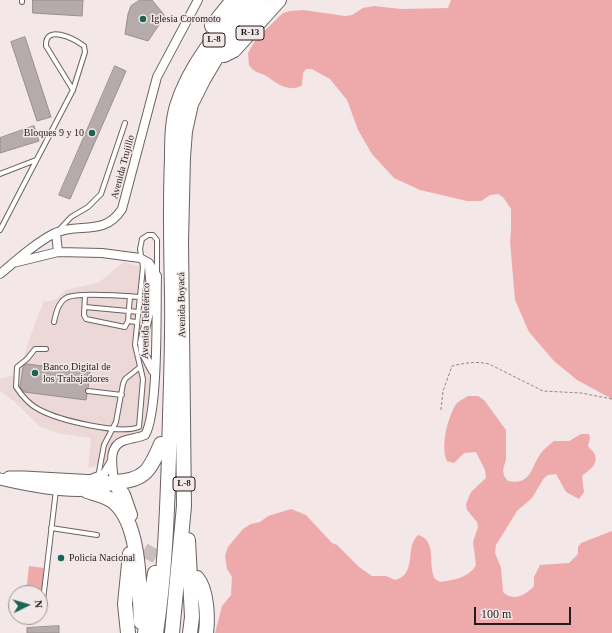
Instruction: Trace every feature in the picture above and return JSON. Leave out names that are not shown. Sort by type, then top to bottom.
[{"type":"highway","points":[[185,84],[189,68],[206,37],[233,0]]},
{"type":"highway","name":"R-13","points":[[216,58],[234,50],[278,0]]},
{"type":"highway","name":"Avenida Boyacá","points":[[156,633],[166,545],[172,312],[169,208],[173,132],[177,108],[185,84],[226,23],[255,2]]},
{"type":"highway","name":"Avenida Boyacá","points":[[172,633],[184,506],[181,241],[183,157],[186,131],[191,104],[197,91],[216,58],[255,2]]},
{"type":"highway","points":[[145,633],[156,561],[166,346],[172,312]]},
{"type":"highway","points":[[144,550],[139,546],[125,501],[114,482],[131,481],[149,470],[161,444]]},
{"type":"highway","points":[[87,486],[116,504],[122,511],[129,527],[136,554],[140,590],[142,633]]},
{"type":"highway","points":[[184,506],[189,554],[192,617],[190,633]]},
{"type":"highway","points":[[128,633],[125,604],[130,555],[129,527]]},
{"type":"highway","points":[[198,578],[203,585],[205,594],[206,633]]},
{"type":"street","name":"Avenida Trujillo","points":[[0,274],[56,233],[103,225],[115,219],[122,209],[157,78],[198,0]]},
{"type":"street","points":[[56,233],[58,252]]},
{"type":"street","name":"Avenida Teleférico","points":[[13,263],[58,252],[102,253],[140,258],[149,264],[157,276],[154,382],[148,430],[145,435],[119,443],[112,452],[114,482]]},
{"type":"street","name":"Avenida Teleférico","points":[[149,264],[151,292],[149,312],[142,343],[144,352],[152,368],[154,382]]},
{"type":"street","name":"Avenida Teleférico","points":[[87,486],[108,470],[112,461]]},
{"type":"street","points":[[1,479],[103,488],[114,482]]},
{"type":"street","points":[[36,482],[56,488],[87,486]]},
{"type":"lane","points":[[0,230],[73,90],[85,52],[84,46],[54,33],[50,34],[46,39],[46,46],[73,90]]},
{"type":"lane","points":[[56,233],[71,217],[88,207],[101,194],[125,123]]},
{"type":"lane","points":[[0,174],[36,160]]},
{"type":"lane","points":[[46,349],[34,349],[28,360],[17,367],[16,386],[22,396],[40,410],[66,419],[128,431],[139,428],[143,379],[135,345],[136,322],[139,312],[143,267],[140,258],[140,246],[142,239],[148,235],[156,236],[157,240],[157,276]]},
{"type":"lane","points":[[54,322],[60,303],[66,298],[85,295],[140,297]]},
{"type":"lane","points":[[85,295],[84,315],[86,320],[125,327],[128,321],[130,296]]},
{"type":"lane","points":[[85,307],[139,312]]},
{"type":"lane","points":[[128,321],[136,322]]},
{"type":"lane","points":[[98,477],[104,445],[116,422],[125,379],[140,367]]},
{"type":"lane","points":[[88,391],[122,395]]},
{"type":"lane","points":[[45,585],[56,488]]},
{"type":"lane","points":[[51,528],[98,535]]},
{"type":"path","points":[[441,410],[443,391],[452,366],[464,363],[480,362],[489,364],[543,392],[581,393],[612,398]]},
{"type":"shaded area","points":[[451,0],[612,0],[612,399],[577,380],[554,361],[529,332],[515,300],[510,241],[511,209],[503,197],[498,194],[490,195],[481,201],[467,201],[420,190],[394,178],[372,154],[358,130],[347,100],[330,79],[312,69],[306,69],[303,73],[302,85],[288,88],[256,71],[249,65],[248,53],[256,39],[283,13],[303,10],[345,16],[352,15],[363,8],[374,6],[401,9],[448,8]]},
{"type":"shaded area","points":[[123,262],[143,267],[146,275],[145,311],[140,345],[150,368],[152,378],[149,410],[142,433],[111,447],[106,463],[88,468],[91,438],[57,433],[39,426],[15,402],[0,391],[0,379],[17,374],[44,301],[56,299],[66,290],[96,283],[105,278]]},
{"type":"shaded area","points":[[468,396],[478,396],[484,400],[506,430],[506,459],[503,470],[504,476],[508,481],[516,482],[527,477],[538,457],[554,441],[569,441],[581,434],[589,434],[590,438],[588,446],[594,453],[596,460],[595,464],[582,476],[584,492],[579,499],[566,492],[556,474],[548,475],[544,478],[532,498],[517,511],[496,545],[495,553],[501,568],[503,592],[511,597],[515,597],[527,592],[534,586],[534,577],[540,565],[569,563],[578,554],[578,547],[581,543],[612,531],[612,633],[215,633],[222,606],[231,595],[232,577],[227,569],[225,556],[228,547],[243,529],[251,524],[260,522],[268,516],[291,509],[306,515],[332,543],[337,545],[359,567],[372,576],[386,576],[395,580],[402,577],[409,567],[412,547],[414,540],[418,535],[428,542],[435,579],[440,582],[465,576],[469,573],[476,565],[473,542],[478,527],[477,522],[467,510],[466,504],[471,492],[486,478],[485,470],[476,452],[464,453],[454,463],[447,461],[444,448],[448,423],[454,408],[458,402]]},
{"type":"shaded area","points":[[29,566],[44,568],[43,585],[27,585]]},
{"type":"building","points":[[33,0],[83,0],[82,16],[33,13]]},
{"type":"building","points":[[140,0],[152,0],[165,16],[148,41],[125,34],[128,14],[131,6]]},
{"type":"building","points":[[25,37],[51,117],[37,121],[11,42]]},
{"type":"building","name":"Bloques 9 y 10","points":[[115,66],[126,71],[70,199],[59,195]]},
{"type":"building","points":[[34,126],[39,141],[0,153],[0,138]]},
{"type":"building","points":[[27,364],[90,372],[88,388],[85,390],[87,394],[86,400],[24,392],[20,387],[23,367]]},
{"type":"building","points":[[59,626],[59,633],[27,633],[27,628]]},
{"type":"tunnel","points":[[144,550],[188,574]]},
{"type":"place","name":"Iglesia Coromoto","points":[[143,19]]},
{"type":"place","name":"Bloques 9 y 10","points":[[92,133]]},
{"type":"place","name":"Banco Digital de los Trabajadores","points":[[35,373]]},
{"type":"place","name":"Policía Nacional","points":[[61,558]]}]
